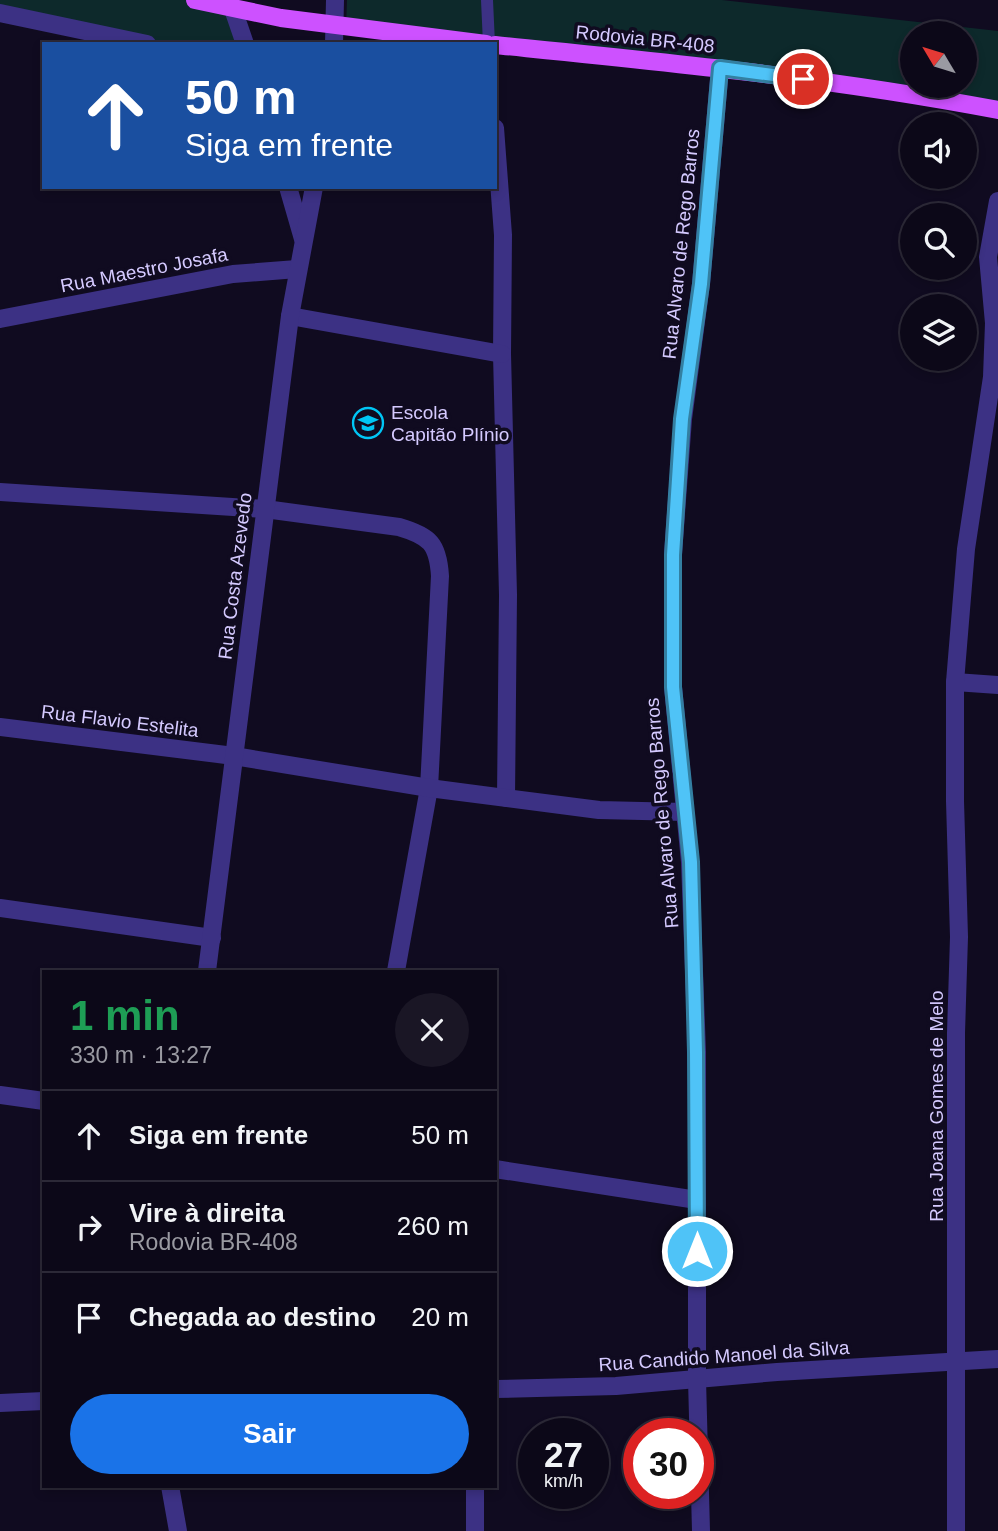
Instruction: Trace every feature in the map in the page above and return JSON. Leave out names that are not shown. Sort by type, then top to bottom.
[{"type":"main road","points":[[195,0],[334,35],[454,42]]},
{"type":"main road","name":"Rodovia BR-408","points":[[497,45],[720,68],[914,94],[998,110]]},
{"type":"street","points":[[334,35],[335,0]]},
{"type":"street","points":[[233,9],[243,42]]},
{"type":"street","points":[[0,13],[137,42]]},
{"type":"street","name":"Rua Alvaro de Rego Barros","points":[[701,1531],[697,1379],[696,1052],[691,862],[673,687],[673,555],[682,419],[701,284],[720,68]]},
{"type":"street","points":[[497,155],[503,235],[502,354],[508,594],[506,797]]},
{"type":"street","points":[[289,189],[304,242]]},
{"type":"street","name":"Rua Costa Azevedo","points":[[207,970],[290,316],[314,189]]},
{"type":"street","name":"Rua Joana Gomes de Melo","points":[[956,1531],[959,937],[954,801],[955,682],[966,548],[995,372],[988,257],[998,201]]},
{"type":"street","name":"Rua Maestro Josafa","points":[[0,320],[233,274],[297,270]]},
{"type":"street","points":[[290,316],[502,354]]},
{"type":"street","points":[[0,492],[265,509],[399,527],[417,532],[433,543],[439,558],[440,576],[429,788],[396,970]]},
{"type":"street","points":[[955,682],[998,685]]},
{"type":"street","name":"Rua Flavio Estelita","points":[[0,727],[234,756],[429,788],[599,810],[685,812]]},
{"type":"street","points":[[0,908],[212,938]]},
{"type":"street","points":[[0,1095],[42,1101]]},
{"type":"street","points":[[497,1169],[697,1200]]},
{"type":"street","name":"Rua Candido Manoel da Silva","points":[[497,1389],[616,1386],[998,1359]]},
{"type":"street","points":[[0,1403],[42,1401]]},
{"type":"street","points":[[170,1488],[178,1531]]},
{"type":"street","points":[[475,1488],[475,1531]]},
{"type":"lane","points":[[487,0],[488,42]]},
{"type":"green space","points":[[0,0],[195,0],[233,9],[244,42],[138,42],[0,12]]},
{"type":"green space","points":[[347,0],[722,0],[909,21],[900,21],[900,98],[497,47],[497,42],[457,42],[346,28]]},
{"type":"green space","points":[[977,29],[998,31],[998,110],[903,98],[977,98]]},
{"type":"place","name":"Escola Capitão Plínio","points":[[368,423]]},
{"type":"route","points":[[697,1251],[691,862],[673,687],[673,555],[682,419],[701,284],[720,68],[803,79]]}]
